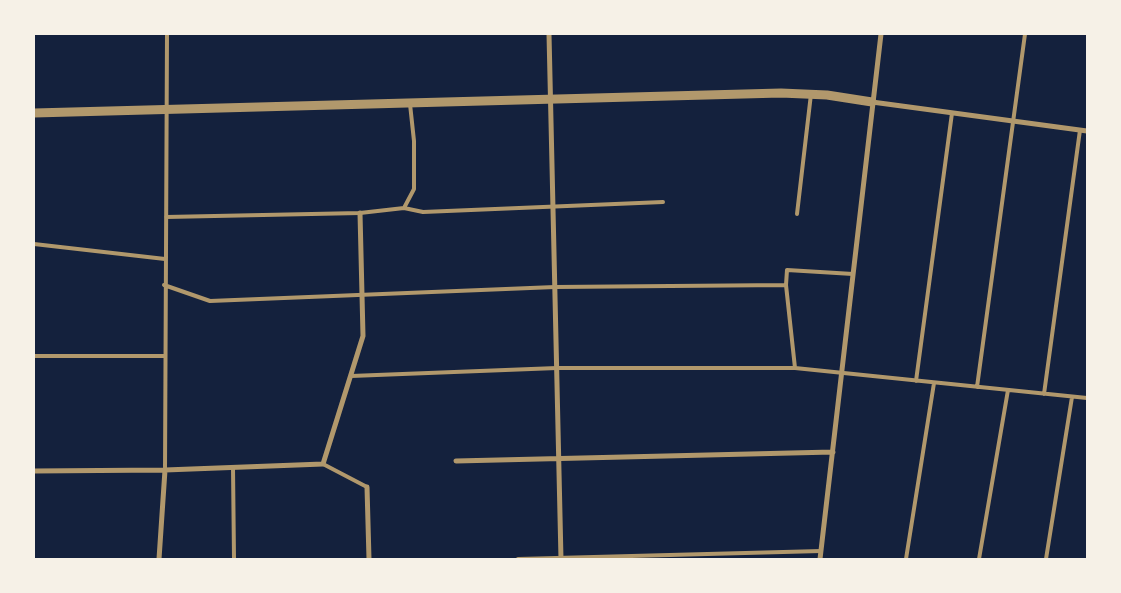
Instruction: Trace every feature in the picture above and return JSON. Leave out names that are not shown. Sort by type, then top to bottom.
[{"type":"street","points":[[549,34],[552,99],[561,559]]},
{"type":"street","points":[[820,559],[881,34]]},
{"type":"street","points":[[34,113],[410,102],[811,94],[1087,131]]},
{"type":"street","points":[[34,472],[165,470],[323,464],[363,336],[360,213]]},
{"type":"street","points":[[456,461],[833,452]]},
{"type":"street","points":[[159,559],[165,470]]},
{"type":"street","points":[[367,487],[369,559]]},
{"type":"lane","points":[[165,470],[164,285],[167,34]]},
{"type":"lane","points":[[977,387],[1025,34]]},
{"type":"lane","points":[[797,214],[811,94]]},
{"type":"lane","points":[[404,208],[414,189],[414,141],[410,102]]},
{"type":"lane","points":[[916,381],[952,113]]},
{"type":"lane","points":[[1044,394],[1080,130]]},
{"type":"lane","points":[[166,218],[360,213],[404,208],[423,212],[663,202]]},
{"type":"lane","points":[[34,244],[165,259]]},
{"type":"lane","points":[[795,368],[786,285],[787,270],[853,274]]},
{"type":"lane","points":[[164,285],[210,301],[555,287],[786,285]]},
{"type":"lane","points":[[34,356],[164,356]]},
{"type":"lane","points":[[351,376],[557,368],[795,368],[1087,398]]},
{"type":"lane","points":[[906,559],[934,383]]},
{"type":"lane","points":[[979,559],[1008,390]]},
{"type":"lane","points":[[1046,559],[1072,397]]},
{"type":"lane","points":[[323,464],[367,487]]},
{"type":"lane","points":[[234,467],[234,559]]},
{"type":"lane","points":[[518,559],[821,551]]}]
